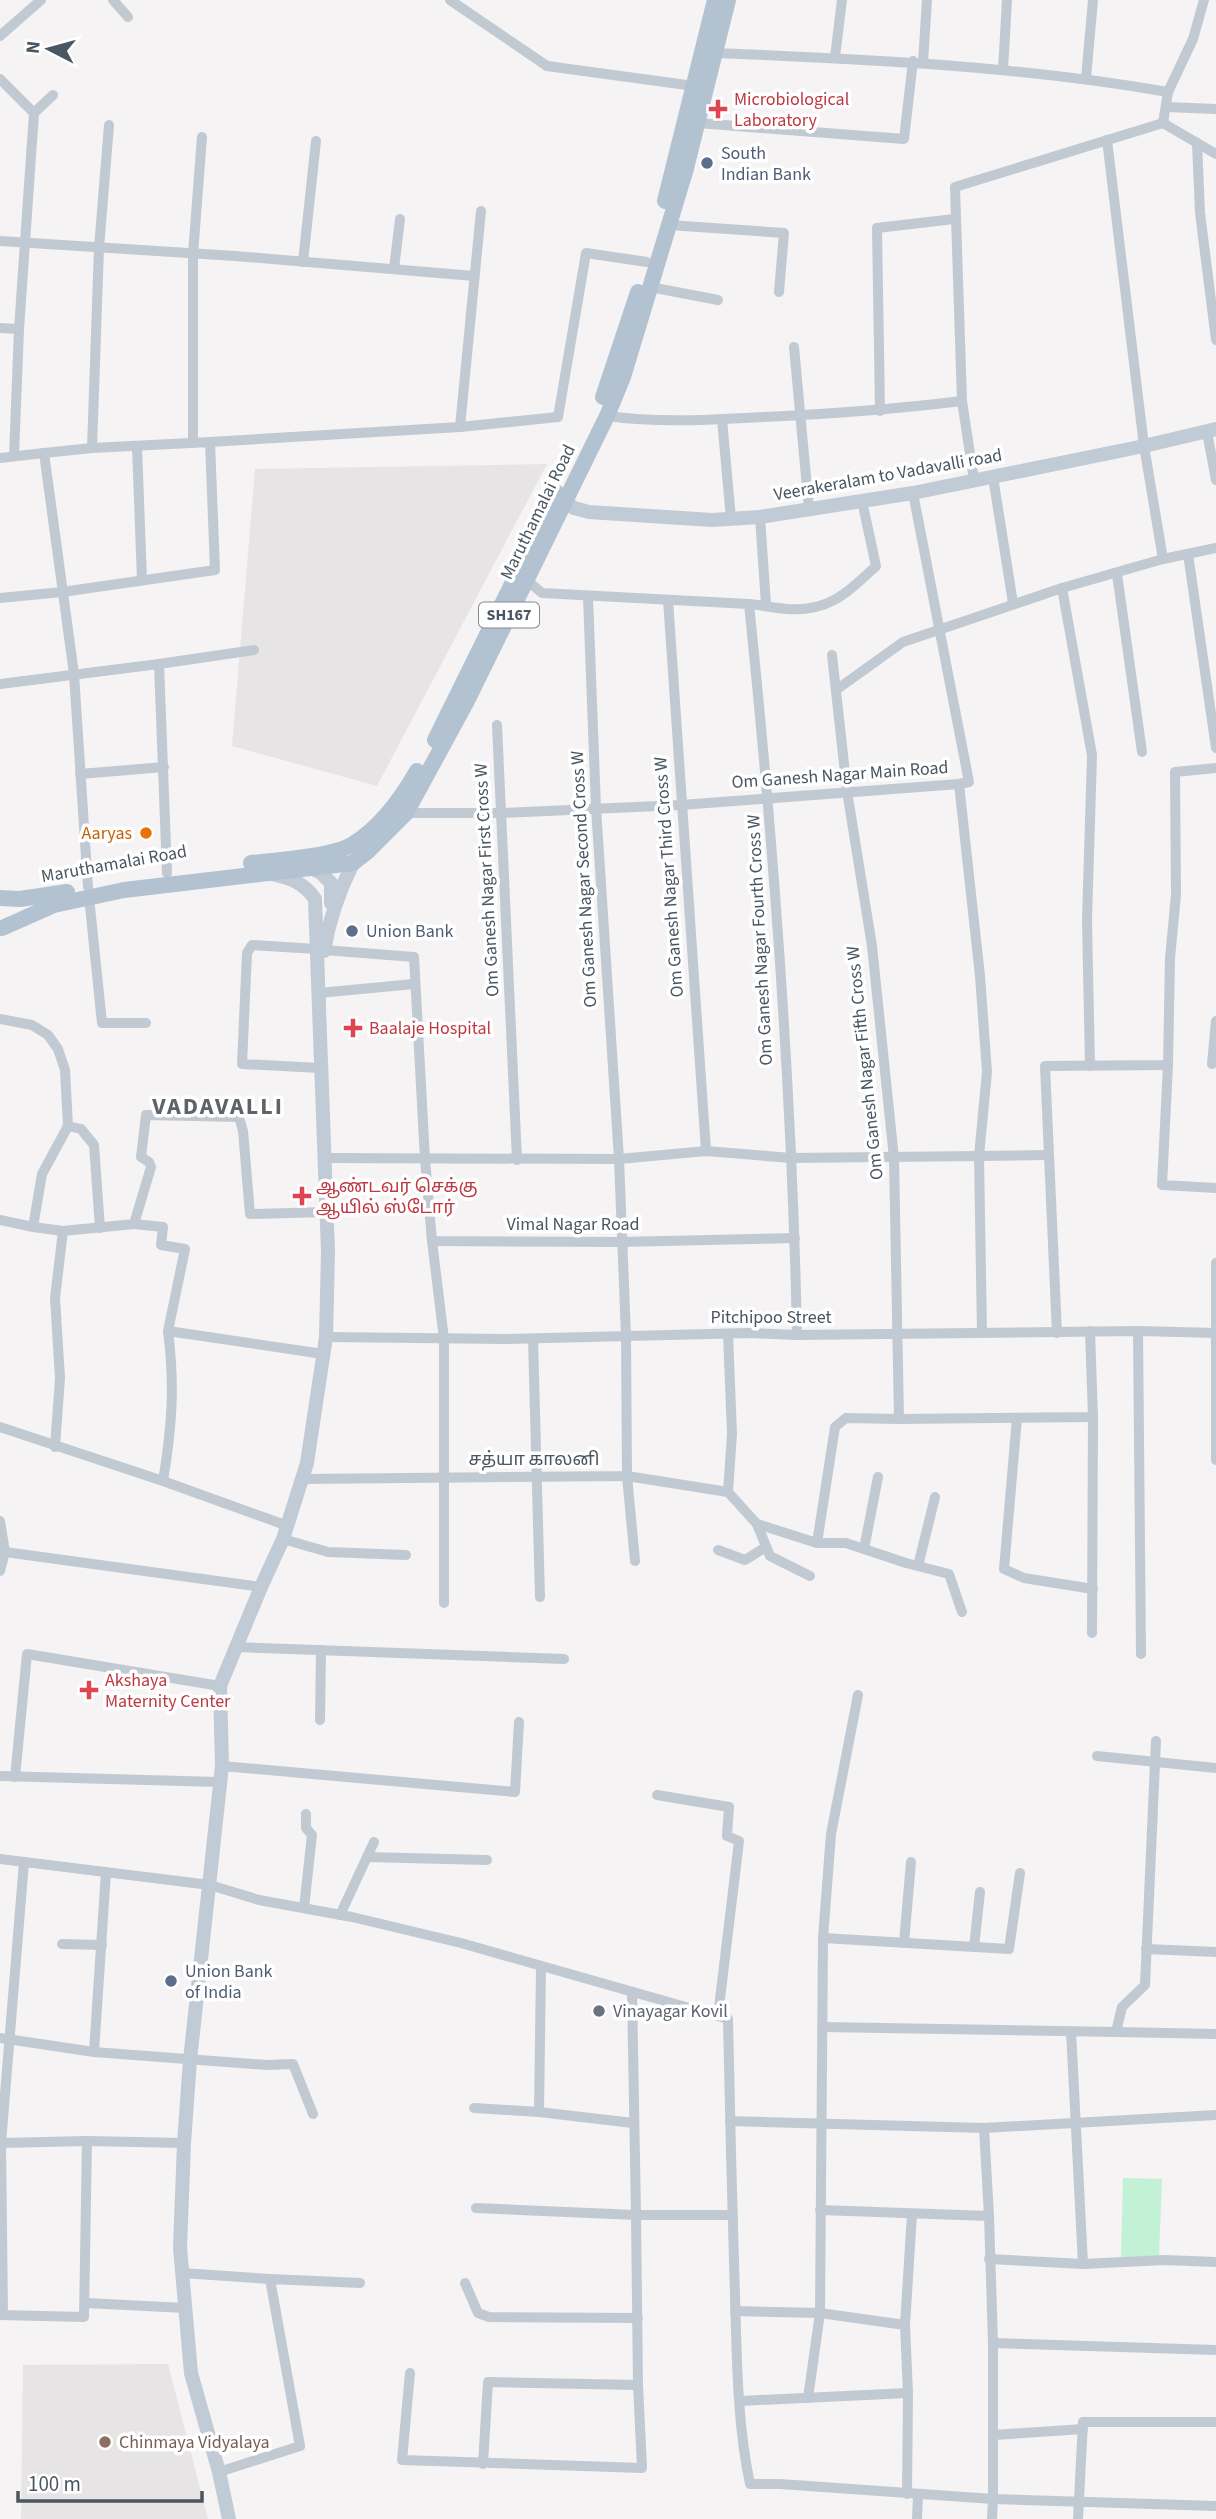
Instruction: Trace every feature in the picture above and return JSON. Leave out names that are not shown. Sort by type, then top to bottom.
[{"type":"main road","name":"Maruthamalai Road","points":[[560,498],[606,390],[647,262],[666,200],[715,0]]},
{"type":"main road","name":"Maruthamalai Road","points":[[1,929],[89,892],[167,873],[286,859],[342,849],[352,845],[371,830],[404,795],[560,498],[607,416],[623,377],[698,123],[728,0]]},
{"type":"main road","name":"Veerakeralam to Vadavalli road","points":[[560,498],[574,508],[589,512],[712,520],[760,517],[913,493],[1211,430]]},
{"type":"main road","name":"Maruthamalai Road","points":[[0,900],[319,869],[353,863],[406,814],[467,701],[521,576]]},
{"type":"main road","points":[[229,2519],[219,2472],[191,2373],[180,2248],[184,2143],[190,2060],[222,1766],[220,1686],[285,1532],[307,1463],[326,1337],[328,1252],[316,885],[319,869],[342,849]]},
{"type":"main road","points":[[286,859],[319,869],[331,883],[328,926]]},
{"type":"main road","points":[[320,950],[342,884],[353,863]]},
{"type":"main road","points":[[264,873],[290,878],[307,887],[316,899]]},
{"type":"main road","points":[[0,900],[5,915],[1,929]]},
{"type":"street","points":[[0,36],[41,0]]},
{"type":"street","points":[[113,0],[128,16]]},
{"type":"street","points":[[450,0],[547,66],[694,86]]},
{"type":"street","points":[[835,57],[842,0]]},
{"type":"street","points":[[698,123],[904,139],[927,0]]},
{"type":"street","points":[[1003,70],[1006,0]]},
{"type":"street","points":[[1086,78],[1093,0]]},
{"type":"street","points":[[1163,123],[1168,92],[1193,39],[1204,0]]},
{"type":"street","points":[[715,52],[918,62],[1086,78],[1168,92]]},
{"type":"street","points":[[0,79],[34,113]]},
{"type":"street","points":[[14,456],[19,328],[34,113],[53,94]]},
{"type":"street","points":[[1166,107],[1216,109]]},
{"type":"street","points":[[974,480],[962,401],[955,187],[1163,123],[1216,154]]},
{"type":"street","points":[[92,448],[99,248],[109,125]]},
{"type":"street","points":[[193,443],[193,254],[202,136]]},
{"type":"street","points":[[1107,140],[1144,446],[1163,559]]},
{"type":"street","points":[[303,262],[316,141]]},
{"type":"street","points":[[1197,142],[1200,212],[1216,340]]},
{"type":"street","points":[[460,427],[481,211]]},
{"type":"street","points":[[394,270],[400,219]]},
{"type":"street","points":[[880,411],[877,228],[954,219]]},
{"type":"street","points":[[669,225],[783,233],[779,292]]},
{"type":"street","points":[[0,241],[474,276]]},
{"type":"street","points":[[0,458],[92,448],[460,427],[558,417],[586,253],[647,262]]},
{"type":"street","points":[[650,287],[719,300]]},
{"type":"street","points":[[0,328],[19,328]]},
{"type":"street","points":[[794,348],[809,509]]},
{"type":"street","points":[[607,416],[638,420],[722,419],[880,411],[962,401]]},
{"type":"street","points":[[722,419],[731,519]]},
{"type":"street","points":[[1211,430],[1216,480]]},
{"type":"street","points":[[0,598],[215,570],[211,442]]},
{"type":"street","points":[[137,447],[142,580]]},
{"type":"street","points":[[44,453],[74,674],[89,892],[102,1023],[146,1023]]},
{"type":"street","points":[[992,477],[1013,603]]},
{"type":"street","points":[[913,493],[969,782],[959,784]]},
{"type":"street","points":[[521,576],[542,593],[814,609],[843,597],[876,566],[862,501]]},
{"type":"street","points":[[760,517],[766,605]]},
{"type":"street","points":[[836,690],[903,642],[1062,588],[1163,559],[1216,548]]},
{"type":"street","points":[[1188,554],[1216,748]]},
{"type":"street","points":[[1117,573],[1142,752]]},
{"type":"street","points":[[1062,588],[1092,755],[1087,920],[1090,1066]]},
{"type":"street","name":"Om Ganesh Nagar Second Cross W","points":[[588,597],[596,808],[619,1159],[625,1336]]},
{"type":"street","name":"Om Ganesh Nagar Third Cross W","points":[[668,600],[706,1151]]},
{"type":"street","name":"Om Ganesh Nagar Fourth Cross W","points":[[749,604],[769,797],[791,1158],[797,1335]]},
{"type":"street","points":[[0,684],[254,650]]},
{"type":"street","name":"Om Ganesh Nagar Fifth Cross W","points":[[832,655],[847,791],[872,946],[894,1158],[899,1419]]},
{"type":"street","points":[[159,664],[167,873]]},
{"type":"street","name":"Om Ganesh Nagar First Cross W","points":[[497,725],[517,1160]]},
{"type":"street","points":[[80,774],[164,767]]},
{"type":"street","points":[[1216,768],[1175,772],[1176,895],[1170,958],[1162,1185],[1216,1188]]},
{"type":"street","name":"Om Ganesh Nagar Main Road","points":[[406,814],[502,813],[681,805],[959,784],[980,975],[987,1072],[979,1156],[982,1332]]},
{"type":"street","points":[[320,1068],[242,1063],[247,953],[252,945],[414,957],[425,1159],[444,1339],[443,1603]]},
{"type":"street","points":[[319,988],[414,984]]},
{"type":"street","points":[[0,1020],[32,1025],[48,1035],[58,1049],[65,1070],[68,1126],[42,1174],[33,1227]]},
{"type":"street","points":[[1212,1064],[1216,1021]]},
{"type":"street","points":[[1057,1333],[1045,1066],[1168,1065]]},
{"type":"street","points":[[134,1224],[151,1167],[149,1162],[141,1157],[146,1115],[239,1117],[243,1131],[250,1214],[326,1212]]},
{"type":"street","points":[[68,1126],[81,1129],[94,1145],[100,1228]]},
{"type":"street","points":[[324,1158],[619,1159],[706,1151],[791,1158],[1048,1155]]},
{"type":"street","points":[[0,1220],[62,1231],[134,1224],[163,1227],[161,1245],[185,1248],[168,1331],[173,1368],[172,1430],[163,1481]]},
{"type":"street","points":[[55,1447],[60,1378],[55,1297],[62,1231]]},
{"type":"street","name":"Vimal Nagar Road","points":[[432,1241],[620,1242],[795,1238]]},
{"type":"street","points":[[1216,1263],[1216,1460]]},
{"type":"street","points":[[168,1331],[323,1354]]},
{"type":"street","points":[[1090,1331],[1093,1417],[1093,1633]]},
{"type":"street","points":[[1138,1331],[1141,1654]]},
{"type":"street","name":"Pitchipoo Street","points":[[326,1337],[533,1339],[896,1332],[1215,1333]]},
{"type":"street","points":[[728,1334],[732,1434],[728,1492],[757,1524],[770,1556],[810,1576]]},
{"type":"street","points":[[625,1336],[627,1476],[635,1561]]},
{"type":"street","points":[[533,1339],[540,1597]]},
{"type":"street","points":[[817,1543],[835,1427],[846,1418],[1093,1417]]},
{"type":"street","points":[[1017,1418],[1004,1569],[1024,1578],[1093,1588]]},
{"type":"street","points":[[0,1427],[163,1481],[328,1552],[407,1555]]},
{"type":"street","name":"சத்யா காலனி","points":[[302,1479],[627,1476],[728,1492]]},
{"type":"street","points":[[864,1549],[878,1477]]},
{"type":"street","points":[[918,1566],[935,1497]]},
{"type":"street","points":[[0,1521],[5,1552],[0,1571]]},
{"type":"street","points":[[757,1524],[817,1543],[846,1543],[949,1574],[962,1612]]},
{"type":"street","points":[[718,1550],[745,1560],[766,1547]]},
{"type":"street","points":[[5,1552],[261,1587]]},
{"type":"street","points":[[236,1647],[564,1659]]},
{"type":"street","points":[[320,1720],[321,1650]]},
{"type":"street","points":[[15,1777],[27,1654],[220,1686]]},
{"type":"street","points":[[808,2398],[820,2313],[823,1938],[831,1833],[858,1695]]},
{"type":"street","points":[[222,1766],[515,1792],[519,1722]]},
{"type":"street","points":[[1116,2032],[1122,2007],[1145,1985],[1156,1741]]},
{"type":"street","points":[[1097,1756],[1216,1768]]},
{"type":"street","points":[[0,1776],[219,1782]]},
{"type":"street","points":[[657,1795],[729,1807],[727,1836],[739,1841],[718,2016]]},
{"type":"street","points":[[304,1908],[312,1835],[306,1828],[306,1814]]},
{"type":"street","points":[[340,1915],[374,1842]]},
{"type":"street","points":[[367,1857],[486,1860]]},
{"type":"street","points":[[0,1859],[210,1885],[259,1900],[340,1915],[461,1943],[728,2019],[735,2311],[742,2445],[750,2484],[806,2485],[993,2499],[1216,2506]]},
{"type":"street","points":[[24,1861],[5,2039],[1,2143],[1,2315],[84,2318],[88,2141]]},
{"type":"street","points":[[904,1943],[911,1862]]},
{"type":"street","points":[[94,2052],[106,1872]]},
{"type":"street","points":[[823,1938],[1009,1950],[1020,1873]]},
{"type":"street","points":[[974,1947],[980,1892]]},
{"type":"street","points":[[62,1944],[102,1945]]},
{"type":"street","points":[[1146,1949],[1216,1952]]},
{"type":"street","points":[[539,2112],[541,1966]]},
{"type":"street","points":[[410,2373],[402,2460],[642,2468],[638,2385],[632,1992]]},
{"type":"street","points":[[822,2027],[1216,2034]]},
{"type":"street","points":[[1071,2031],[1083,2264]]},
{"type":"street","points":[[5,2039],[94,2052],[267,2065],[293,2064],[313,2114]]},
{"type":"street","points":[[474,2108],[539,2112],[633,2123]]},
{"type":"street","points":[[730,2121],[984,2127],[1216,2115]]},
{"type":"street","points":[[984,2127],[995,2435],[992,2519]]},
{"type":"street","points":[[1,2143],[184,2143]]},
{"type":"street","points":[[476,2208],[636,2215],[732,2215]]},
{"type":"street","points":[[820,2210],[989,2216]]},
{"type":"street","points":[[912,2214],[905,2325],[913,2495],[917,2519]]},
{"type":"street","points":[[989,2259],[1083,2264],[1166,2260],[1216,2262]]},
{"type":"street","points":[[182,2273],[360,2283]]},
{"type":"street","points":[[219,2472],[300,2445],[270,2279]]},
{"type":"street","points":[[465,2283],[478,2313],[489,2317],[638,2318]]},
{"type":"street","points":[[86,2304],[185,2308]]},
{"type":"street","points":[[735,2311],[820,2313],[905,2325]]},
{"type":"street","points":[[993,2343],[1216,2350]]},
{"type":"street","points":[[483,2464],[488,2382],[638,2385]]},
{"type":"street","points":[[740,2401],[908,2392]]},
{"type":"street","points":[[1079,2519],[1083,2422],[1216,2422]]},
{"type":"street","points":[[995,2435],[1083,2428]]},
{"type":"shaded area","points":[[547,464],[377,786],[232,746],[255,469]]},
{"type":"shaded area","name":"Chinmaya Vidyalaya","points":[[168,2364],[208,2519],[21,2519],[23,2365]]},
{"type":"green space","points":[[1123,2178],[1162,2179],[1159,2257],[1121,2258]]},
{"type":"place","name":"Microbiological Laboratory","points":[[718,109]]},
{"type":"place","name":"South Indian Bank","points":[[707,163]]},
{"type":"place","name":"Aaryas","points":[[146,833]]},
{"type":"place","name":"Union Bank","points":[[352,931]]},
{"type":"place","name":"Baalaje Hospital","points":[[353,1028]]},
{"type":"place","name":"ஆண்டவர் செக்கு ஆயில் ஸ்டோர்","points":[[302,1196]]},
{"type":"place","name":"Akshaya Maternity Center","points":[[89,1690]]},
{"type":"place","name":"Union Bank of India","points":[[171,1981]]},
{"type":"place","name":"Vinayagar Kovil","points":[[599,2011]]},
{"type":"place","name":"Chinmaya Vidyalaya","points":[[105,2442]]},
{"type":"district","name":"VADAVALLI","points":[[218,1106]]}]
